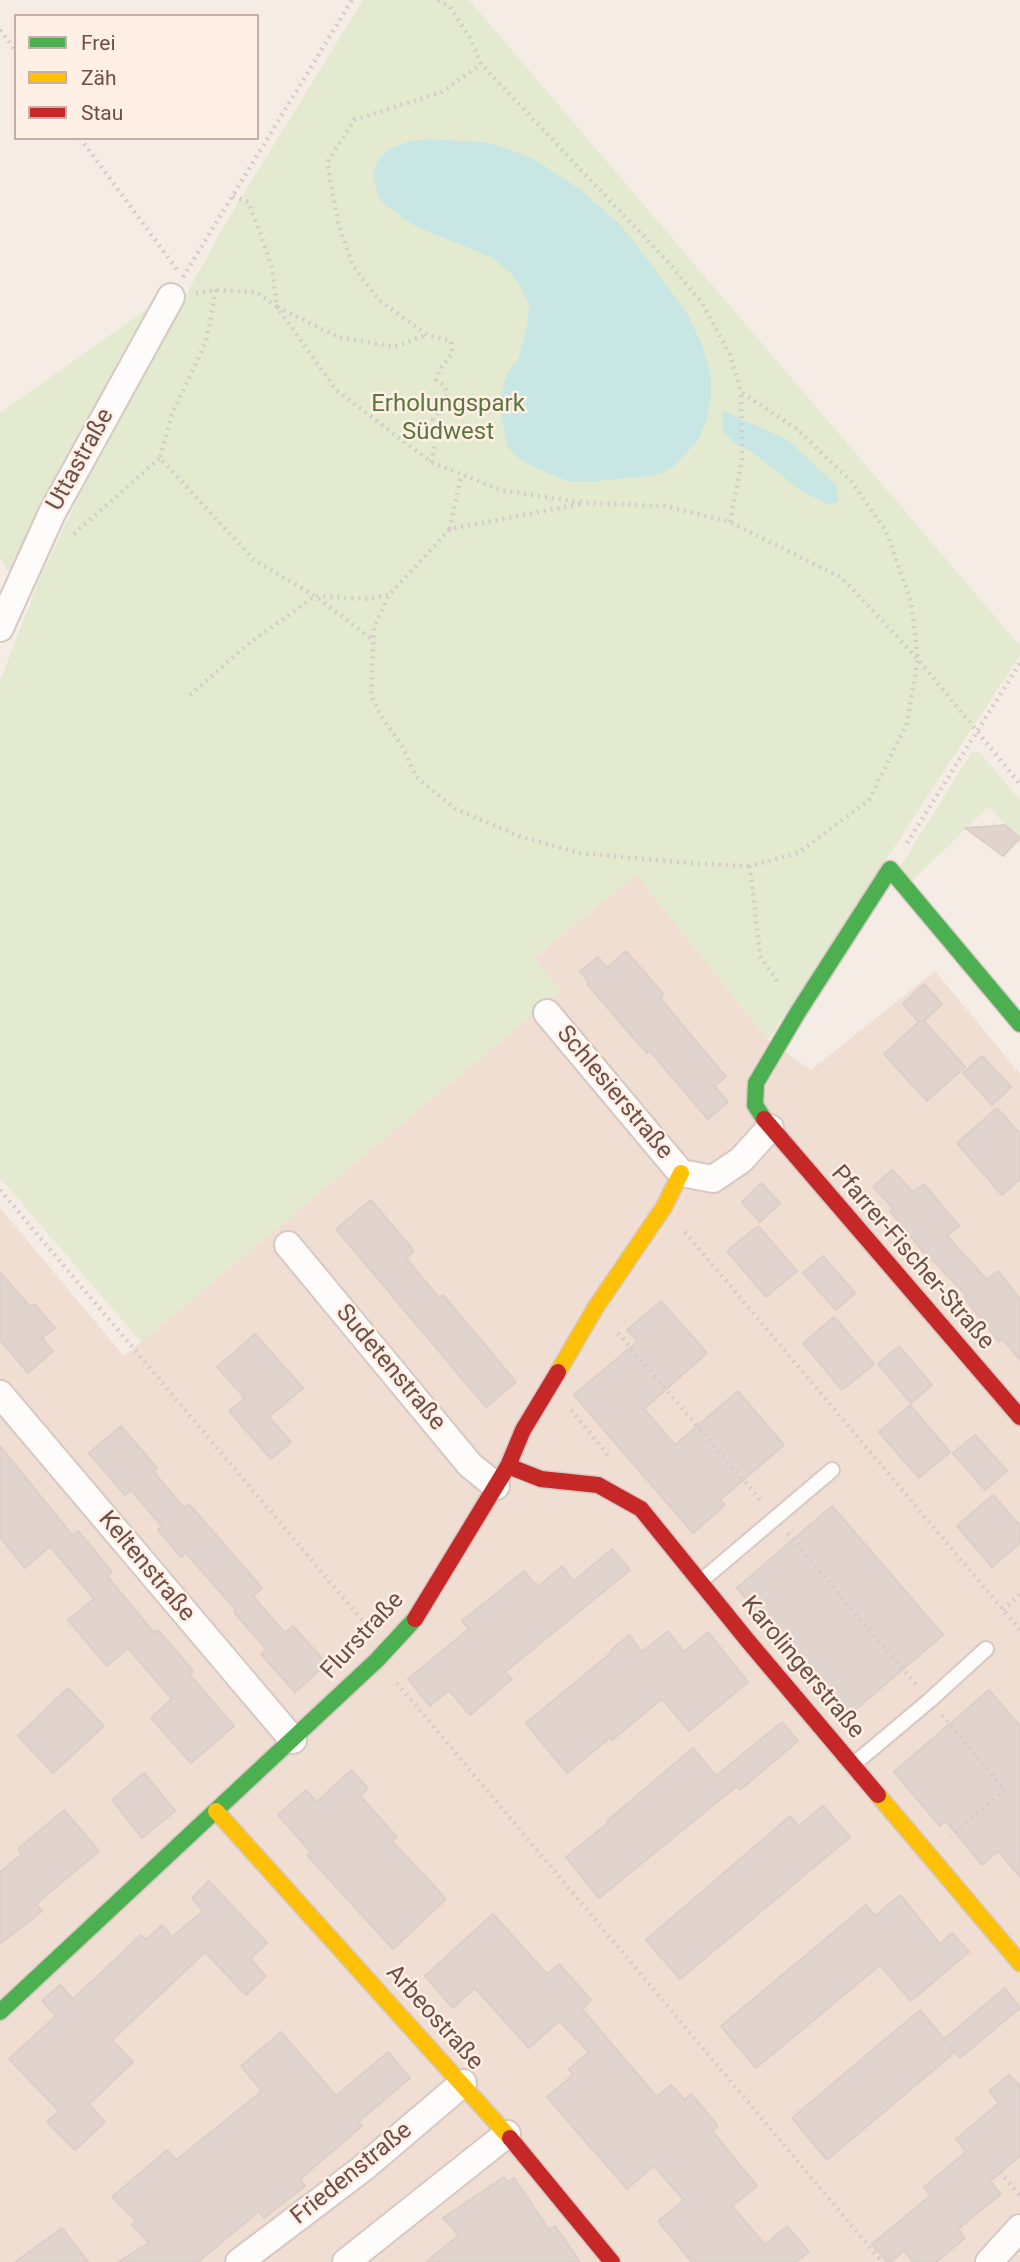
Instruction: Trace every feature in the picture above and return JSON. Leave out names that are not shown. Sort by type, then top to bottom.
[{"type":"street","name":"Uttastraße","points":[[0,628],[52,513],[177,287]]},
{"type":"street","name":"Pfarrer-Fischer-Straße","points":[[890,869],[756,1083],[755,1105],[770,1128],[1020,1417]]},
{"type":"street","points":[[890,869],[1020,1024]]},
{"type":"street","name":"Schlesierstraße","points":[[547,1013],[681,1173]]},
{"type":"street","points":[[681,1173],[713,1179],[741,1160],[770,1128]]},
{"type":"street","name":"Flurstraße","points":[[0,2012],[293,1740],[413,1622],[502,1476],[523,1430],[596,1307],[664,1208],[681,1173]]},
{"type":"street","name":"Sudetenstraße","points":[[288,1245],[470,1465],[502,1476]]},
{"type":"street","name":"Keltenstraße","points":[[0,1394],[293,1740]]},
{"type":"street","name":"Karolingerstraße","points":[[502,1476],[598,1485],[641,1508],[748,1641],[1020,1963]]},
{"type":"street","name":"Arbeostraße","points":[[216,1811],[463,2083],[612,2262]]},
{"type":"street","name":"Friedenstraße","points":[[239,2262],[362,2169],[463,2083]]},
{"type":"street","points":[[346,2262],[507,2134]]},
{"type":"street","points":[[989,2262],[1020,2228]]},
{"type":"lane","points":[[701,1581],[832,1470]]},
{"type":"lane","points":[[853,1765],[986,1649]]},
{"type":"path","points":[[177,287],[352,0]]},
{"type":"path","points":[[438,0],[450,7],[470,38],[481,64],[669,263],[702,303],[730,355],[741,392],[742,460],[730,522]]},
{"type":"path","points":[[0,30],[14,48]]},
{"type":"path","points":[[431,462],[435,445],[433,419],[446,404],[447,392],[444,385],[436,380],[440,369],[453,354],[451,341],[427,335],[379,300],[353,266],[338,222],[327,163],[354,120],[442,92],[481,64]]},
{"type":"path","points":[[81,140],[177,287]]},
{"type":"path","points":[[233,196],[248,202],[259,229],[272,268],[277,307],[337,390],[431,462],[501,490],[586,503],[665,506],[730,522],[842,578],[918,659],[1020,785]]},
{"type":"path","points":[[177,287],[256,292],[277,307],[339,337],[394,347],[427,335]]},
{"type":"path","points":[[36,547],[60,546],[160,458],[172,414],[206,342],[216,289]]},
{"type":"path","points":[[461,474],[450,530],[389,595],[374,627],[371,695],[402,746],[416,776],[456,809],[519,836],[580,853],[750,866],[798,853],[869,800],[907,723],[918,659],[911,602],[886,531],[851,481],[797,430],[741,392]]},
{"type":"path","points":[[160,458],[254,560],[316,596],[374,641]]},
{"type":"path","points":[[450,530],[586,503]]},
{"type":"path","points":[[190,695],[248,644],[316,596],[369,599],[389,595]]},
{"type":"path","points":[[890,869],[1020,663]]},
{"type":"path","points":[[750,866],[760,956],[798,1012]]},
{"type":"path","points":[[0,1190],[882,2262]]},
{"type":"path","points":[[664,1208],[1020,1630]]},
{"type":"path","points":[[596,1307],[1005,1790],[929,1855]]},
{"type":"path","points":[[1003,1610],[1020,1594]]},
{"type":"path","points":[[1000,2172],[1020,2196]]},
{"type":"shaded area","points":[[636,874],[768,1040],[811,1070],[935,971],[1020,1074],[1020,2262],[0,2262],[0,1208],[124,1356],[560,991],[534,958]]},
{"type":"green space","name":"Erholungspark Südwest","points":[[363,0],[469,0],[1020,646],[1020,655],[768,1040],[636,874],[534,958],[561,991],[141,1342],[0,1178],[0,681],[42,573],[101,450],[225,224]]},
{"type":"green space","points":[[154,304],[10,574],[0,558],[0,413]]},
{"type":"green space","points":[[979,752],[1020,800],[1020,843],[989,806],[912,881],[900,867],[971,753]]},
{"type":"water","points":[[430,139],[490,143],[532,158],[581,190],[620,225],[643,253],[688,315],[701,343],[711,375],[707,419],[698,440],[675,465],[663,473],[649,476],[567,481],[520,459],[507,446],[500,408],[502,388],[508,372],[519,358],[527,326],[529,306],[522,290],[511,273],[491,257],[417,227],[380,200],[376,188],[373,174],[378,160],[390,148]]},
{"type":"water","points":[[723,411],[788,440],[837,486],[838,502],[827,504],[800,490],[755,454],[734,443],[722,430]]},
{"type":"building","points":[[1005,825],[1020,838],[1003,856],[965,828]]},
{"type":"building","points":[[626,951],[664,995],[660,998],[726,1077],[714,1086],[728,1102],[708,1119],[650,1051],[647,1053],[625,1028],[587,984],[589,983],[580,971],[598,957],[607,968]]},
{"type":"building","points":[[924,984],[942,1004],[924,1021],[965,1067],[927,1101],[884,1054],[919,1022],[903,1004]]},
{"type":"building","points":[[982,1056],[1011,1087],[992,1105],[963,1073]]},
{"type":"building","points":[[997,1108],[1020,1134],[1020,1179],[1002,1195],[957,1143]]},
{"type":"building","points":[[892,1170],[913,1192],[924,1184],[959,1226],[947,1236],[987,1280],[998,1271],[1020,1299],[1020,1360],[1003,1339],[999,1342],[964,1298],[967,1296],[925,1254],[890,1211],[893,1208],[873,1187]]},
{"type":"building","points":[[761,1183],[780,1203],[760,1222],[742,1202]]},
{"type":"building","points":[[371,1200],[414,1251],[406,1258],[439,1298],[443,1295],[516,1382],[486,1407],[336,1229]]},
{"type":"building","points":[[758,1226],[797,1271],[766,1297],[727,1251]]},
{"type":"building","points":[[823,1256],[855,1293],[836,1310],[803,1273]]},
{"type":"building","points":[[0,1272],[30,1307],[34,1304],[55,1328],[42,1338],[53,1351],[28,1373],[0,1340]]},
{"type":"building","points":[[661,1301],[707,1353],[644,1409],[675,1445],[738,1391],[784,1445],[720,1500],[725,1505],[693,1533],[574,1395],[638,1341],[627,1330]]},
{"type":"building","points":[[834,1317],[874,1364],[842,1390],[803,1343]]},
{"type":"building","points":[[255,1334],[303,1388],[269,1417],[291,1442],[271,1459],[229,1411],[245,1398],[217,1367]]},
{"type":"building","points":[[899,1346],[932,1385],[911,1403],[878,1364]]},
{"type":"building","points":[[910,1405],[950,1452],[919,1478],[879,1432]]},
{"type":"building","points":[[121,1426],[157,1468],[153,1471],[184,1508],[189,1504],[262,1588],[253,1596],[270,1616],[285,1633],[293,1626],[327,1664],[295,1692],[261,1654],[267,1650],[234,1612],[236,1610],[186,1553],[181,1557],[158,1530],[162,1526],[131,1490],[125,1495],[89,1453]]},
{"type":"building","points":[[975,1435],[1007,1471],[985,1490],[953,1453]]},
{"type":"building","points":[[0,1446],[72,1535],[78,1531],[112,1572],[107,1576],[154,1633],[158,1630],[193,1671],[189,1674],[234,1726],[191,1763],[151,1718],[172,1699],[128,1648],[107,1666],[68,1620],[94,1599],[50,1546],[25,1568],[0,1537]]},
{"type":"building","points":[[993,1495],[1020,1526],[1020,1543],[992,1567],[957,1526]]},
{"type":"building","points":[[832,1506],[943,1635],[847,1717],[737,1588]]},
{"type":"building","points":[[612,1549],[630,1570],[505,1672],[512,1679],[470,1715],[449,1690],[430,1706],[408,1679],[469,1629],[462,1621],[524,1571],[538,1587],[562,1566],[574,1581]]},
{"type":"building","points":[[668,1631],[684,1652],[708,1632],[748,1682],[689,1731],[662,1699],[567,1773],[526,1723],[629,1635],[642,1652]]},
{"type":"building","points":[[68,1688],[104,1726],[53,1773],[18,1736]]},
{"type":"building","points":[[989,1690],[1020,1726],[1020,1877],[998,1851],[982,1865],[946,1821],[940,1826],[894,1772]]},
{"type":"building","points":[[782,1722],[798,1741],[740,1790],[737,1786],[599,1898],[566,1857],[693,1748],[716,1776]]},
{"type":"building","points":[[351,1770],[368,1788],[360,1796],[397,1837],[392,1841],[446,1899],[393,1949],[307,1855],[311,1852],[278,1815],[306,1790],[317,1802]]},
{"type":"building","points":[[144,1773],[175,1811],[142,1838],[112,1800]]},
{"type":"building","points":[[823,1806],[850,1837],[680,1979],[646,1940],[790,1816],[799,1826]]},
{"type":"building","points":[[64,1810],[99,1851],[36,1904],[42,1911],[0,1944],[0,1872],[22,1854],[18,1849]]},
{"type":"building","points":[[209,1881],[267,1943],[250,1959],[266,1976],[246,1995],[205,1952],[112,2040],[133,2062],[89,2104],[105,2122],[75,2150],[47,2122],[59,2111],[9,2059],[56,2016],[42,2001],[60,1985],[73,1999],[141,1935],[146,1940],[162,1925],[172,1937],[203,1911],[192,1898]]},
{"type":"building","points":[[900,1895],[940,1944],[952,1933],[969,1952],[911,2001],[880,1965],[756,2068],[721,2026],[866,1905],[875,1916]]},
{"type":"building","points":[[493,1914],[547,1974],[559,1964],[591,2000],[582,2009],[657,2097],[671,2085],[685,2100],[691,2094],[718,2126],[712,2131],[757,2186],[732,2206],[765,2245],[787,2226],[809,2252],[796,2262],[692,2262],[658,2221],[684,2200],[654,2166],[627,2189],[547,2097],[573,2075],[569,2069],[589,2052],[559,2021],[529,2048],[475,1988],[453,2008],[425,1976]]},
{"type":"building","points":[[1005,1988],[1020,2008],[960,2058],[955,2052],[827,2160],[792,2118],[920,2010],[944,2039]]},
{"type":"building","points":[[281,2032],[336,2096],[388,2052],[410,2078],[358,2122],[362,2126],[300,2179],[305,2186],[264,2218],[259,2211],[198,2262],[118,2262],[149,2243],[132,2225],[136,2221],[112,2197],[167,2150],[176,2160],[262,2091],[241,2066]]},
{"type":"building","points":[[1009,2075],[1020,2086],[1020,2156],[990,2181],[1001,2194],[958,2229],[965,2238],[936,2262],[913,2262],[904,2250],[891,2262],[887,2262],[872,2244],[931,2195],[924,2187],[966,2152],[956,2139],[999,2103],[989,2091]]},
{"type":"building","points":[[504,2177],[507,2182],[514,2178],[549,2230],[555,2226],[580,2262],[426,2262],[459,2235],[443,2218]]},
{"type":"building","points":[[62,2228],[88,2262],[15,2262]]},
{"type":"traffic: fast","points":[[764,1119],[755,1105],[756,1083],[890,869],[1020,1024]]},
{"type":"traffic: fast","points":[[0,2012],[377,1660],[415,1619]]},
{"type":"traffic: slow","points":[[558,1372],[596,1307],[664,1207],[681,1173]]},
{"type":"traffic: slow","points":[[878,1795],[1020,1963]]},
{"type":"traffic: slow","points":[[216,1811],[510,2138]]},
{"type":"traffic: jam","points":[[764,1119],[1020,1417]]},
{"type":"traffic: jam","points":[[415,1619],[508,1466],[523,1430],[558,1372]]},
{"type":"traffic: jam","points":[[508,1466],[541,1479],[598,1485],[641,1509],[878,1795]]},
{"type":"traffic: jam","points":[[510,2138],[612,2262]]}]
